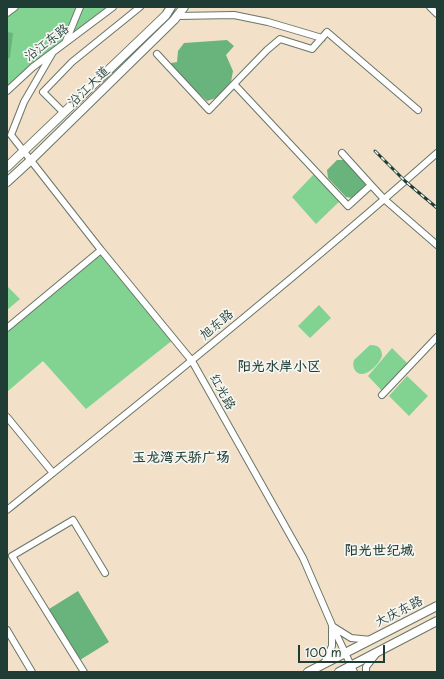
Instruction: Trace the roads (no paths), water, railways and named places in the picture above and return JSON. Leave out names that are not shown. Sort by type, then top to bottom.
[{"type":"main road","name":"沿江大道","points":[[7,167],[166,15],[171,7]]},
{"type":"main road","name":"沿江大道","points":[[7,182],[177,16],[184,7]]},
{"type":"main road","name":"大庆东路","points":[[308,672],[437,606]]},
{"type":"main road","name":"大庆东路","points":[[340,672],[352,669],[378,651],[437,621]]},
{"type":"street","points":[[7,13],[15,7]]},
{"type":"street","points":[[65,43],[80,7]]},
{"type":"street","name":"沿江东路","points":[[7,91],[32,67],[113,7]]},
{"type":"street","points":[[64,113],[43,92],[72,62],[140,7]]},
{"type":"street","points":[[430,7],[437,14]]},
{"type":"street","points":[[177,16],[234,14],[268,22],[322,38]]},
{"type":"street","points":[[157,54],[208,110],[267,50],[280,39],[312,49],[327,32],[418,110]]},
{"type":"street","name":"红光路","points":[[53,52],[24,102],[11,135],[101,250],[192,361],[303,558],[352,669]]},
{"type":"street","points":[[234,84],[348,206],[371,185]]},
{"type":"street","points":[[342,153],[384,199],[437,245]]},
{"type":"street","name":"旭东路","points":[[7,510],[192,361],[437,153]]},
{"type":"street","points":[[7,328],[101,250]]},
{"type":"street","points":[[382,395],[437,338]]},
{"type":"street","points":[[7,417],[52,473]]},
{"type":"street","points":[[84,672],[12,556],[73,520],[105,573]]},
{"type":"street","points":[[332,626],[351,638],[371,640]]},
{"type":"street","points":[[324,664],[332,646],[332,626]]},
{"type":"street","points":[[7,630],[32,672]]},
{"type":"street","points":[[366,672],[366,667],[378,651]]},
{"type":"railway","points":[[375,151],[405,181],[437,208]]},
{"type":"district","name":"阳光水岸小区","points":[[279,367]]},
{"type":"district","name":"玉龙湾天骄广场","points":[[181,458]]},
{"type":"district","name":"阳光世纪城","points":[[379,551]]}]
